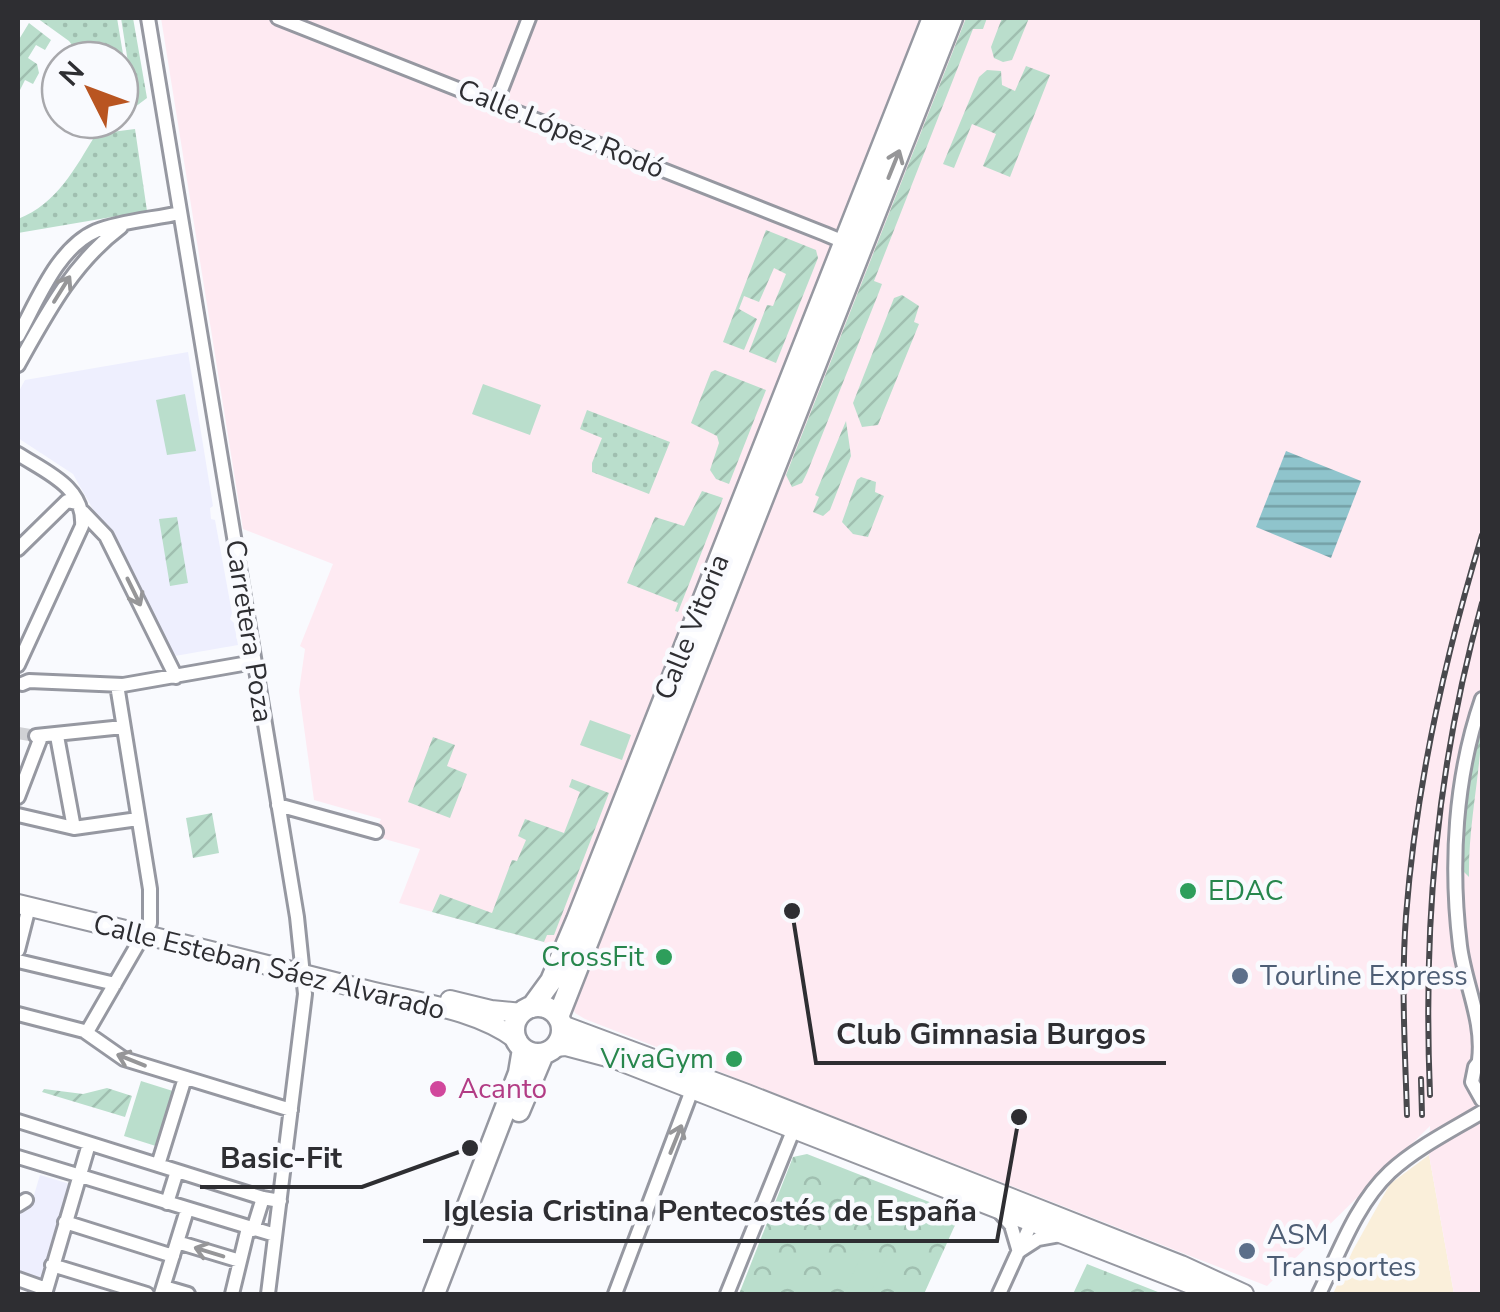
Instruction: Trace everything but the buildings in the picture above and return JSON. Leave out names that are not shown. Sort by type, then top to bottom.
[{"type":"highway","name":"Calle Vitoria","points":[[527,1010],[551,981],[577,920],[932,18]]},
{"type":"highway","name":"Calle Vitoria","points":[[560,1021],[952,18]]},
{"type":"highway","points":[[844,242],[869,226]]},
{"type":"highway","points":[[434,1294],[518,1073],[535,1047],[562,1033],[560,1021],[547,1008],[527,1010],[515,1026],[535,1047]]},
{"type":"highway","points":[[446,1294],[535,1047]]},
{"type":"main road","name":"Calle Esteban Sáez Alvarado","points":[[21,901],[491,1010],[527,1010]]},
{"type":"main road","name":"Calle Esteban Sáez Alvarado","points":[[303,966],[482,1021],[535,1047],[566,1046],[694,1082]]},
{"type":"main road","points":[[560,1021],[694,1082],[1108,1245],[1244,1294]]},
{"type":"main road","points":[[961,1187],[997,1210],[1034,1216],[1060,1234],[1108,1245],[1216,1294]]},
{"type":"street","name":"Carretera Poza","points":[[148,18],[303,966],[305,994],[268,1294]]},
{"type":"street","name":"Calle López Rodó","points":[[278,18],[844,242]]},
{"type":"street","points":[[496,103],[529,18]]},
{"type":"street","points":[[18,336],[74,246],[98,230],[180,214]]},
{"type":"street","points":[[18,365],[81,261],[123,226]]},
{"type":"street","name":"Calle Vitoria","points":[[821,349],[826,317],[848,258],[844,242]]},
{"type":"street","points":[[18,454],[65,484],[106,536],[176,677]]},
{"type":"street","points":[[18,548],[67,500],[80,507]]},
{"type":"street","points":[[18,665],[82,526],[80,507]]},
{"type":"street","points":[[19,683],[117,685],[254,662]]},
{"type":"street","points":[[86,1032],[147,928],[150,889],[117,685]]},
{"type":"street","points":[[1466,1123],[1479,1097],[1472,1074],[1481,1059],[1481,1028],[1460,946],[1456,860],[1463,774],[1482,699]]},
{"type":"street","points":[[18,797],[38,736],[123,727]]},
{"type":"street","points":[[57,736],[74,828]]},
{"type":"street","points":[[278,806],[376,832]]},
{"type":"street","points":[[18,815],[74,828],[138,820]]},
{"type":"street","points":[[18,950],[21,901]]},
{"type":"street","points":[[18,962],[115,984]]},
{"type":"street","points":[[18,1014],[86,1032],[124,1059],[291,1110]]},
{"type":"street","points":[[158,1165],[186,1078]]},
{"type":"street","points":[[615,1294],[694,1082]]},
{"type":"street","points":[[1320,1294],[1375,1188],[1401,1163],[1482,1112]]},
{"type":"street","points":[[18,1121],[280,1200]]},
{"type":"street","points":[[727,1294],[797,1122]]},
{"type":"street","points":[[18,1279],[46,1292],[89,1144]]},
{"type":"street","points":[[18,1157],[251,1229],[275,1241]]},
{"type":"street","points":[[167,1204],[178,1172]]},
{"type":"street","points":[[232,1294],[263,1198]]},
{"type":"street","points":[[188,1210],[162,1291],[188,1294]]},
{"type":"street","points":[[997,1210],[1011,1226],[1019,1252]]},
{"type":"street","points":[[1000,1294],[1034,1216]]},
{"type":"street","points":[[65,1222],[240,1261]]},
{"type":"street","points":[[1019,1252],[1038,1239],[1060,1234]]},
{"type":"street","points":[[52,1265],[147,1294]]},
{"type":"shaded area","points":[[161,18],[1482,18],[1482,1294],[1454,1294],[1429,1155],[1430,1126],[1267,1286],[585,1019],[575,1013],[544,942],[399,903],[420,849],[374,836],[381,819],[314,800],[299,691],[305,649],[300,646],[333,564],[243,529]]},
{"type":"shaded area","points":[[188,352],[213,506],[211,519],[215,520],[230,619],[238,645],[169,657],[121,559],[73,474],[18,438],[18,393],[25,380]]},
{"type":"shaded area","points":[[1429,1155],[1454,1294],[1333,1294],[1390,1184]]},
{"type":"shaded area","points":[[40,1175],[70,1184],[41,1278],[18,1271],[18,1212],[31,1205]]},
{"type":"green space","points":[[37,18],[117,18],[121,40],[68,40]]},
{"type":"green space","points":[[121,18],[133,18],[137,40],[124,40]]},
{"type":"green space","points":[[966,18],[987,18],[983,29],[973,29],[874,281],[882,284],[879,292],[807,473],[802,483],[792,487],[786,475]]},
{"type":"green space","points":[[1002,18],[1029,18],[1012,60],[1003,62],[994,58],[991,47]]},
{"type":"green space","points":[[29,23],[51,40],[40,40],[40,47],[36,45],[28,58],[37,64],[39,73],[33,84],[25,80],[18,94],[18,41]]},
{"type":"green space","points":[[140,58],[147,98],[140,103]]},
{"type":"green space","points":[[1026,66],[1050,75],[1010,177],[983,166],[996,134],[972,124],[954,168],[943,164],[979,77],[987,70],[1001,71],[1002,85],[1015,91]]},
{"type":"green space","points":[[92,140],[137,140],[147,211],[18,233],[18,219],[44,204],[73,172]]},
{"type":"green space","points":[[766,230],[816,250],[818,258],[776,363],[749,352],[767,305],[773,306],[786,274],[774,268],[759,302],[744,296],[739,309],[757,319],[744,350],[723,342]]},
{"type":"green space","points":[[902,295],[919,306],[914,322],[919,324],[878,425],[862,427],[853,403],[894,298]]},
{"type":"green space","points":[[715,370],[766,390],[729,484],[716,479],[710,470],[719,443],[717,436],[691,423]]},
{"type":"green space","points":[[483,384],[541,405],[530,435],[472,414]]},
{"type":"green space","points":[[185,394],[196,451],[167,455],[156,400]]},
{"type":"green space","points":[[587,410],[670,442],[649,494],[592,472],[602,438],[580,429]]},
{"type":"green space","points":[[846,421],[851,456],[830,510],[823,516],[813,512],[819,497],[815,495]]},
{"type":"green space","points":[[861,477],[876,482],[875,492],[884,496],[868,537],[853,534],[842,522]]},
{"type":"green space","points":[[702,491],[723,498],[678,612],[678,603],[627,583],[655,517],[684,526]]},
{"type":"green space","points":[[177,517],[188,583],[170,586],[159,519]]},
{"type":"green space","points":[[1482,714],[1469,877],[1461,869],[1463,829]]},
{"type":"green space","points":[[590,720],[631,735],[622,760],[580,745]]},
{"type":"green space","points":[[433,737],[455,745],[447,766],[467,774],[450,818],[408,802]]},
{"type":"green space","points":[[572,779],[609,793],[554,935],[547,935],[544,942],[432,912],[440,894],[492,913],[512,860],[517,861],[526,840],[518,836],[525,819],[564,833],[580,792],[569,787]]},
{"type":"green space","points":[[212,813],[219,853],[193,858],[186,818]]},
{"type":"green space","points":[[141,1081],[176,1092],[159,1147],[124,1136]]},
{"type":"green space","points":[[107,1088],[132,1096],[125,1117],[42,1092],[44,1089],[83,1094]]},
{"type":"green space","points":[[807,1154],[960,1214],[924,1294],[739,1294],[793,1157]]},
{"type":"green space","points":[[865,1246],[887,1256],[870,1294],[845,1292]]},
{"type":"green space","points":[[1087,1264],[1163,1294],[1073,1294]]},
{"type":"water","points":[[1286,451],[1361,481],[1331,558],[1256,527]]},
{"type":"tunnel","points":[[18,733],[36,736]]},
{"type":"railway","points":[[1407,1115],[1405,941],[1417,819],[1444,676],[1482,535]]},
{"type":"railway","points":[[1430,1095],[1429,970],[1436,847],[1453,726],[1482,603]]},
{"type":"railway","points":[[1421,1079],[1422,1115]]},
{"type":"place","name":"EDAC","points":[[1188,891]]},
{"type":"place","name":"Club Gimnasia Burgos","points":[[792,911]]},
{"type":"place","name":"CrossFit","points":[[664,957]]},
{"type":"place","name":"Tourline Express","points":[[1240,976]]},
{"type":"place","name":"VivaGym","points":[[734,1059]]},
{"type":"place","name":"Acanto","points":[[438,1089]]},
{"type":"place","name":"Iglesia Cristina Pentecostés de España","points":[[1019,1117]]},
{"type":"place","name":"Basic-Fit","points":[[470,1148]]},
{"type":"place","name":"ASM Transportes","points":[[1247,1251]]}]
